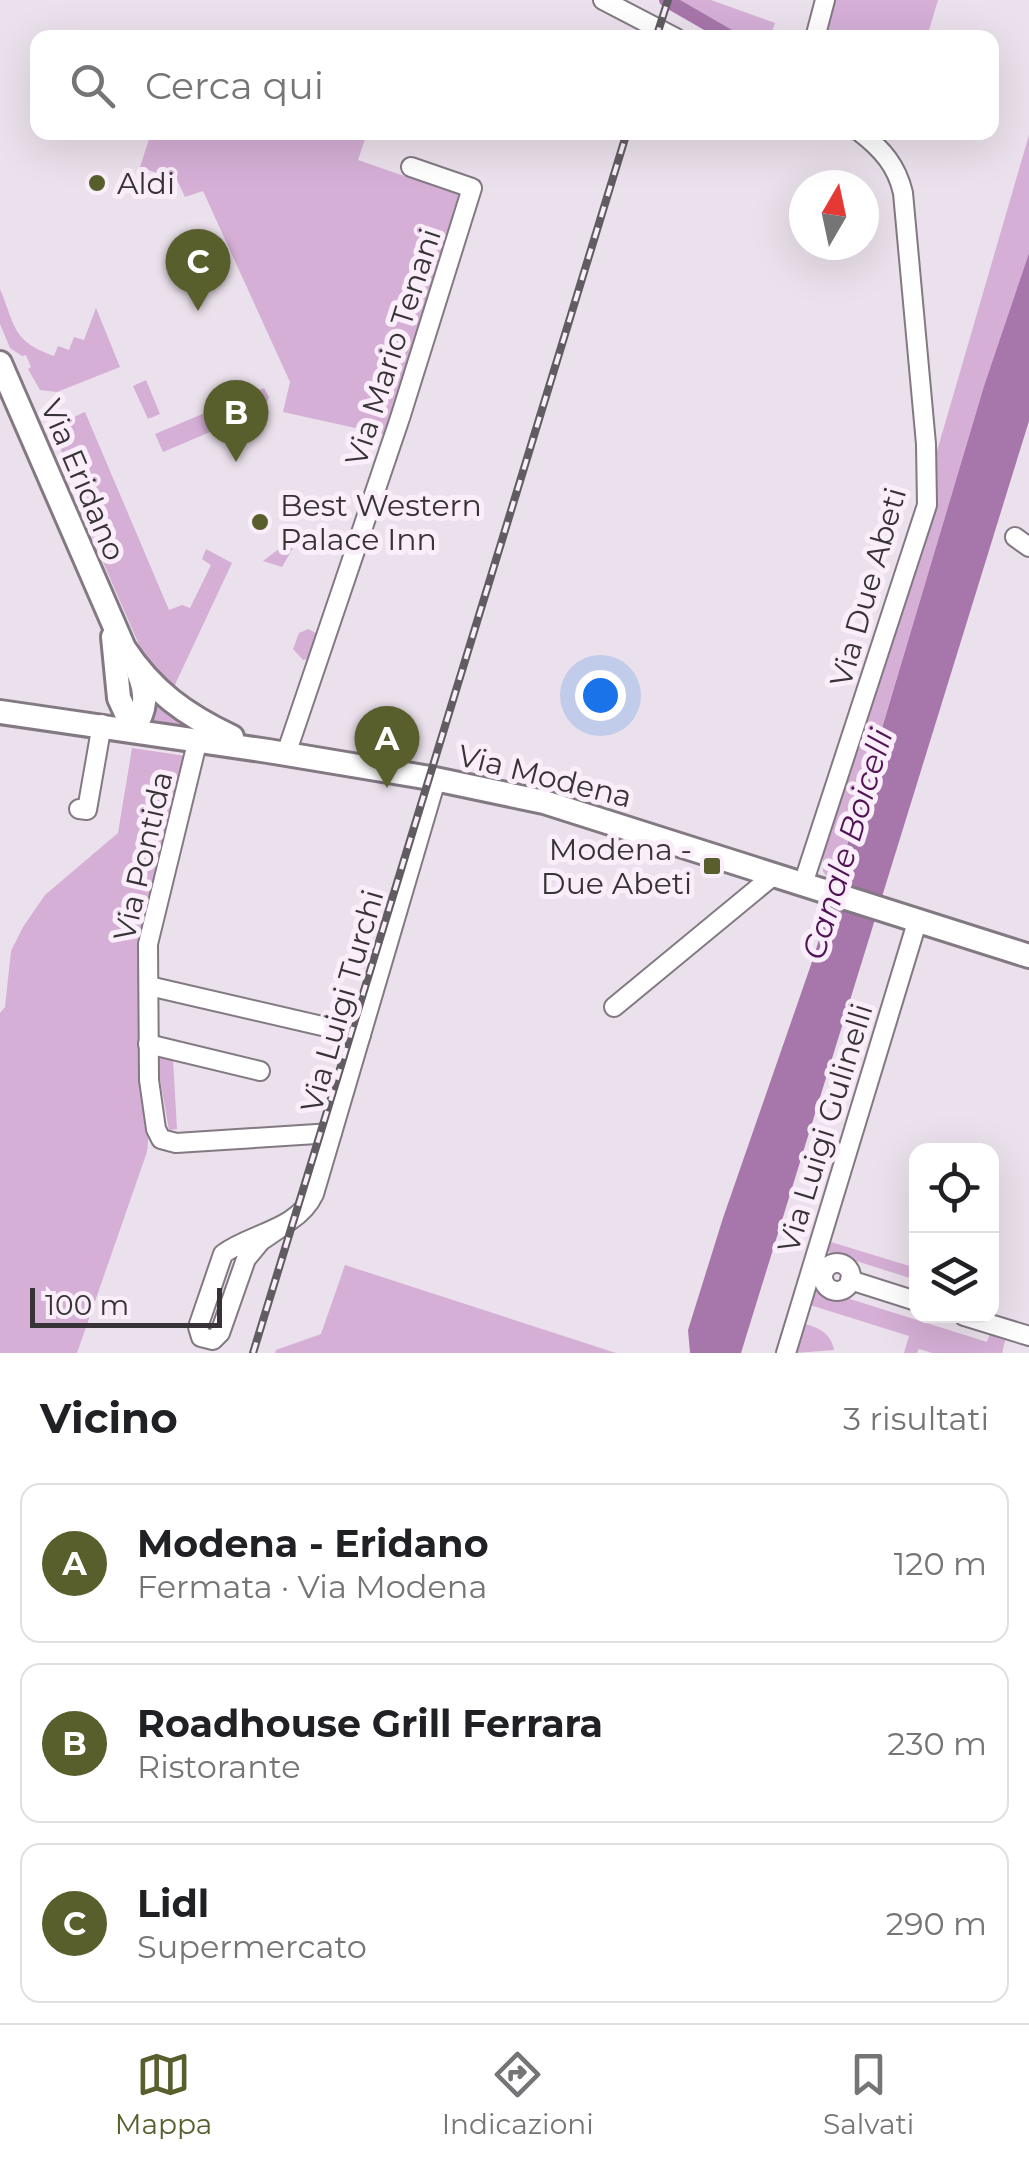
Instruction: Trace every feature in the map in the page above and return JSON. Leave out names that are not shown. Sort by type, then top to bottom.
[{"type":"main road","name":"Via Eridano","points":[[0,363],[111,622],[145,688],[146,702],[133,729]]},
{"type":"main road","name":"Via Eridano","points":[[111,622],[118,698],[133,729]]},
{"type":"main road","name":"Via Eridano","points":[[136,666],[170,703],[184,712],[230,736],[277,752]]},
{"type":"main road","points":[[64,719],[88,714],[116,685]]},
{"type":"main road","name":"Via Modena","points":[[0,712],[277,752],[574,810],[1029,956]]},
{"type":"street","points":[[602,0],[660,30]]},
{"type":"street","points":[[817,30],[825,0]]},
{"type":"street","name":"Via Due Abeti","points":[[815,888],[927,505],[926,444],[904,193],[885,142]]},
{"type":"street","name":"Via Mario Tenani","points":[[277,752],[400,418],[472,188],[411,167]]},
{"type":"street","points":[[78,809],[88,810],[102,724]]},
{"type":"street","name":"Via Pontida","points":[[198,740],[148,944],[148,1044],[156,1128],[168,1142],[332,1133]]},
{"type":"street","name":"Via Luigi Turchi","points":[[282,1226],[223,1254],[198,1326],[201,1337],[212,1340],[220,1334],[246,1259],[309,1204],[436,780]]},
{"type":"street","points":[[614,1007],[774,875]]},
{"type":"street","name":"Via Luigi Gulinelli","points":[[786,1353],[918,920]]},
{"type":"street","name":"Via Pontida","points":[[149,986],[361,1035]]},
{"type":"street","points":[[148,1044],[260,1070]]},
{"type":"street","points":[[850,1280],[909,1299]]},
{"type":"street","points":[[981,1323],[1020,1339]]},
{"type":"shaded area","points":[[675,0],[711,0],[775,23],[772,30],[730,30]]},
{"type":"shaded area","points":[[835,0],[938,0],[929,30],[827,30]]},
{"type":"shaded area","points":[[1029,135],[1029,253],[984,386],[834,888],[823,871],[823,852],[934,488],[937,451]]},
{"type":"shaded area","points":[[149,140],[365,140],[358,160],[462,196],[387,435],[283,412],[290,382],[203,191],[185,197],[177,180],[140,167]]},
{"type":"shaded area","points":[[1029,253],[1029,421],[741,1353],[690,1353],[688,1330],[814,956],[984,386]]},
{"type":"shaded area","points":[[0,289],[17,331],[30,345],[54,356],[58,346],[69,350],[74,337],[84,340],[96,308],[120,367],[57,392],[40,390],[28,369],[31,367],[26,355],[10,348],[0,324]]},
{"type":"shaded area","points":[[146,380],[160,414],[148,419],[133,386]]},
{"type":"shaded area","points":[[264,388],[269,397],[264,409],[163,452],[155,434]]},
{"type":"shaded area","points":[[85,412],[169,610],[182,605],[190,608],[211,565],[202,559],[206,549],[232,563],[172,691],[147,663],[75,498],[79,488],[62,454],[59,435],[71,419]]},
{"type":"shaded area","points":[[288,542],[293,548],[282,567],[263,561]]},
{"type":"shaded area","points":[[308,629],[318,639],[311,658],[303,660],[293,649],[299,633]]},
{"type":"shaded area","points":[[151,692],[210,731],[148,722]]},
{"type":"shaded area","points":[[132,748],[186,756],[140,1043],[147,1152],[77,1353],[0,1353],[0,1013],[5,1007],[11,951],[45,895],[118,833]]},
{"type":"shaded area","points":[[156,1056],[173,1060],[177,1129],[169,1130]]},
{"type":"shaded area","points":[[831,1242],[909,1266],[909,1278],[828,1252]]},
{"type":"shaded area","points":[[345,1265],[616,1353],[275,1353],[321,1334]]},
{"type":"shaded area","points":[[815,1288],[909,1318],[909,1323],[926,1323],[987,1342],[991,1330],[1006,1337],[1002,1353],[932,1353],[919,1349],[917,1353],[904,1353],[909,1336],[810,1305]]},
{"type":"shaded area","points":[[805,1324],[824,1332],[834,1350],[796,1353]]},
{"type":"waterway","points":[[666,0],[718,30]]},
{"type":"railway","points":[[659,30],[668,0]]},
{"type":"railway","points":[[253,1353],[625,140]]},
{"type":"place","name":"Aldi","points":[[97,183]]},
{"type":"place","name":"Lidl","points":[[198,311]]},
{"type":"place","name":"Roadhouse Grill Ferrara","points":[[236,462]]},
{"type":"place","name":"Best Western Palace Inn","points":[[260,522]]},
{"type":"place","name":"Modena - Eridano","points":[[387,788]]},
{"type":"place","name":"Modena - Due Abeti","points":[[712,866]]},
{"type":"water label","name":"Canale Boicelli","points":[[847,844]]}]
